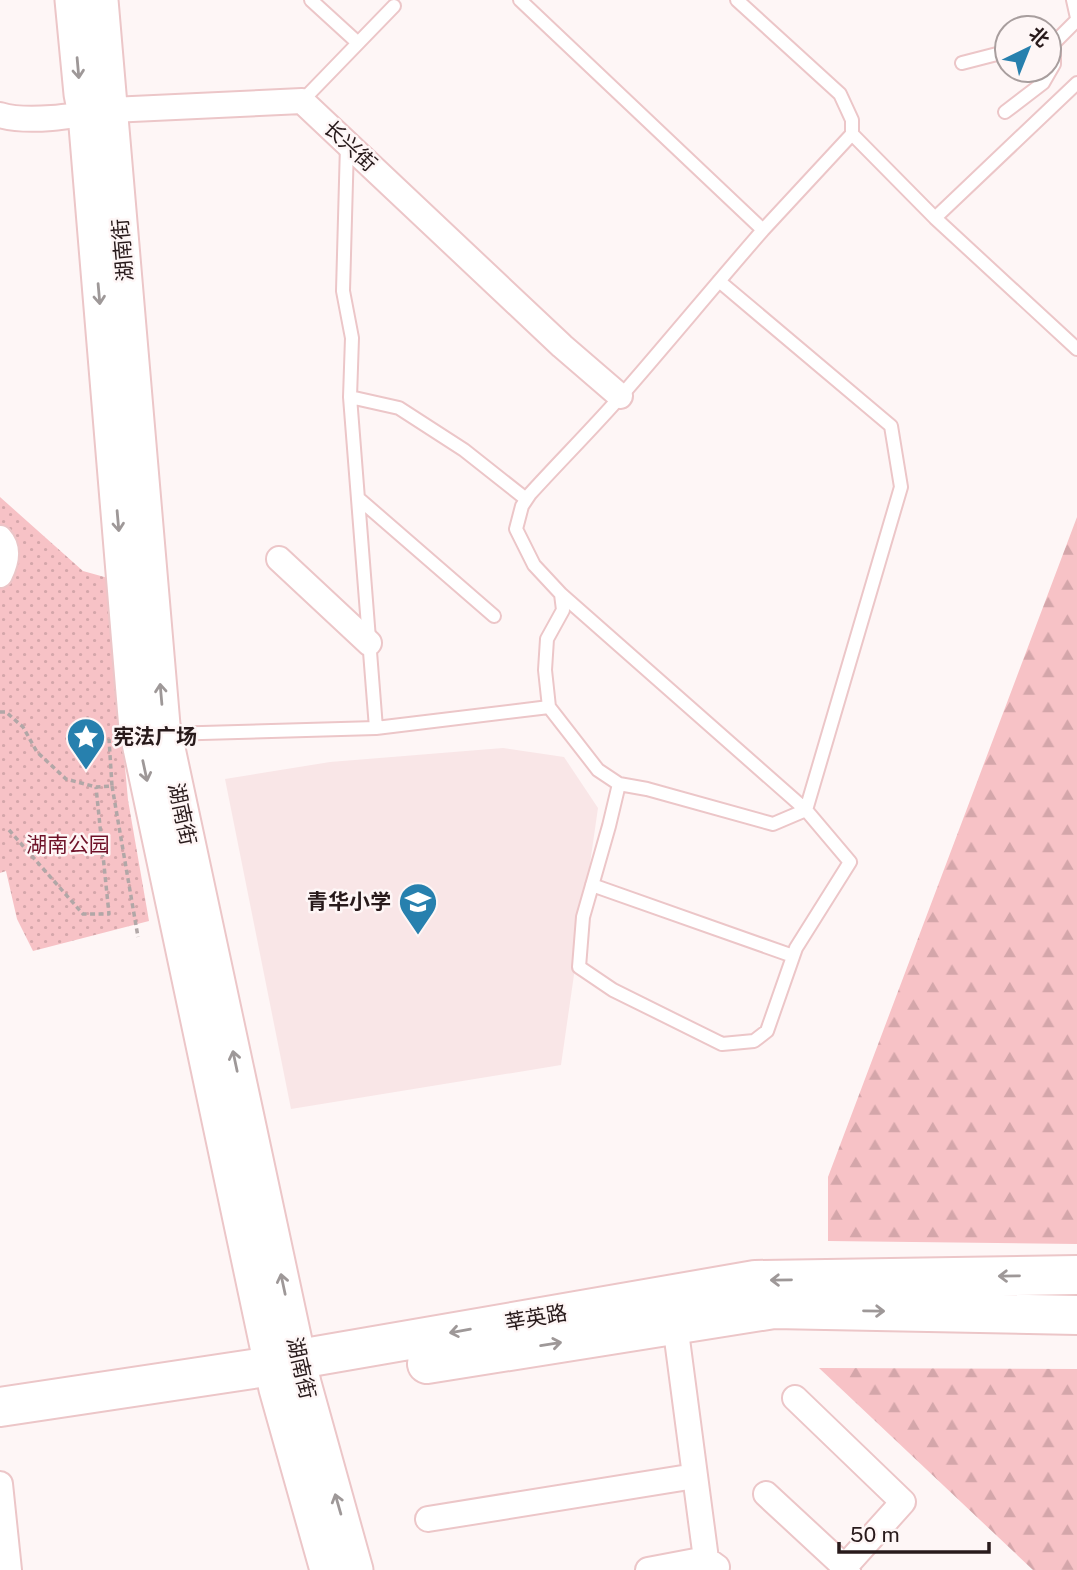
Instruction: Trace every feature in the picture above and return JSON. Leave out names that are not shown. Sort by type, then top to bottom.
[{"type":"main road","name":"湖南街","points":[[72,0],[81,94],[98,112],[163,725],[327,1570]]},
{"type":"main road","name":"湖南街","points":[[101,0],[98,112],[135,729],[288,1374],[356,1570]]},
{"type":"main road","name":"莘英路","points":[[0,1431],[755,1280],[1077,1275]]},
{"type":"main road","name":"莘英路","points":[[0,1407],[288,1374],[774,1309],[1077,1315]]},
{"type":"street","points":[[0,115],[9,118],[45,118],[98,112],[302,101]]},
{"type":"street","name":"长兴街","points":[[302,101],[562,345],[621,396]]},
{"type":"street","points":[[0,538],[4,542],[6,561],[0,575]]},
{"type":"street","points":[[279,559],[369,643]]},
{"type":"street","points":[[648,1570],[709,1566],[675,1324]]},
{"type":"street","points":[[766,1494],[845,1569],[903,1502],[795,1398]]},
{"type":"street","points":[[428,1518],[695,1476]]},
{"type":"street","points":[[0,1484],[9,1570]]},
{"type":"lane","points":[[311,0],[358,43]]},
{"type":"lane","points":[[520,0],[763,230]]},
{"type":"lane","points":[[619,784],[583,917],[579,967],[612,990],[722,1044],[754,1041],[767,1031],[796,948],[850,862],[806,810],[561,594],[534,565],[516,529],[526,499],[621,396],[763,230],[852,134],[852,120],[840,94],[737,0]]},
{"type":"lane","points":[[1063,34],[1077,19],[1073,0]]},
{"type":"lane","points":[[302,101],[394,6]]},
{"type":"lane","points":[[962,63],[993,55]]},
{"type":"lane","points":[[935,218],[1077,83]]},
{"type":"lane","points":[[1005,112],[1042,84]]},
{"type":"lane","points":[[852,134],[935,218],[1077,349]]},
{"type":"lane","points":[[347,144],[343,291],[352,338],[350,397],[376,728]]},
{"type":"lane","points":[[719,281],[891,426],[901,487],[806,810]]},
{"type":"lane","points":[[350,397],[399,408],[464,450],[526,499]]},
{"type":"lane","points":[[358,498],[494,616]]},
{"type":"lane","points":[[561,594],[563,610],[547,639],[545,670],[550,707],[598,770],[619,784],[648,789],[773,824],[806,810]]},
{"type":"lane","points":[[166,734],[376,728],[550,707]]},
{"type":"lane","points":[[592,885],[793,956]]},
{"type":"path","points":[[0,712],[6,712],[23,727],[37,752],[66,779],[96,787],[112,786]]},
{"type":"path","points":[[109,734],[112,786],[138,937]]},
{"type":"path","points":[[9,830],[83,914],[109,914],[96,787]]},
{"type":"shaded area","name":"青华小学","points":[[503,748],[564,757],[598,808],[561,1065],[291,1109],[225,779],[330,762]]},
{"type":"green space","name":"湖南公园","points":[[0,497],[83,571],[108,578],[128,800],[149,921],[33,951],[17,919],[6,871],[0,873]]},
{"type":"green space","points":[[1077,517],[1077,1244],[828,1241],[828,1177]]},
{"type":"green space","points":[[819,1368],[1077,1369],[1077,1570],[1033,1570]]},
{"type":"place","name":"宪法广场","points":[[86,771]]},
{"type":"place","name":"青华小学","points":[[418,936]]}]
